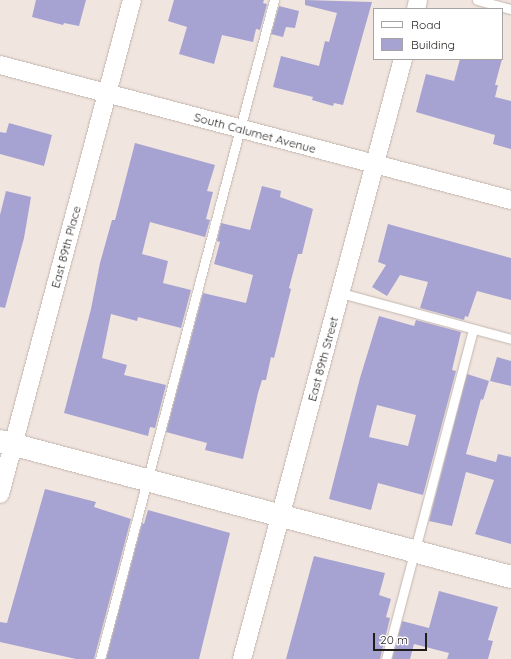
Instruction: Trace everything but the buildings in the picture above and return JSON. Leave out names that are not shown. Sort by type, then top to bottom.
[{"type":"street","name":"East 89th Place","points":[[0,494],[7,443],[132,0]]},
{"type":"street","name":"East 89th Street","points":[[242,659],[403,60]]},
{"type":"street","name":"South Calumet Avenue","points":[[0,65],[511,200]]},
{"type":"street","points":[[7,443],[415,550],[511,577]]},
{"type":"lane","points":[[100,659],[274,0]]},
{"type":"lane","points":[[477,0],[511,9]]},
{"type":"lane","points":[[341,293],[511,339]]},
{"type":"lane","points":[[386,659],[474,329]]}]
